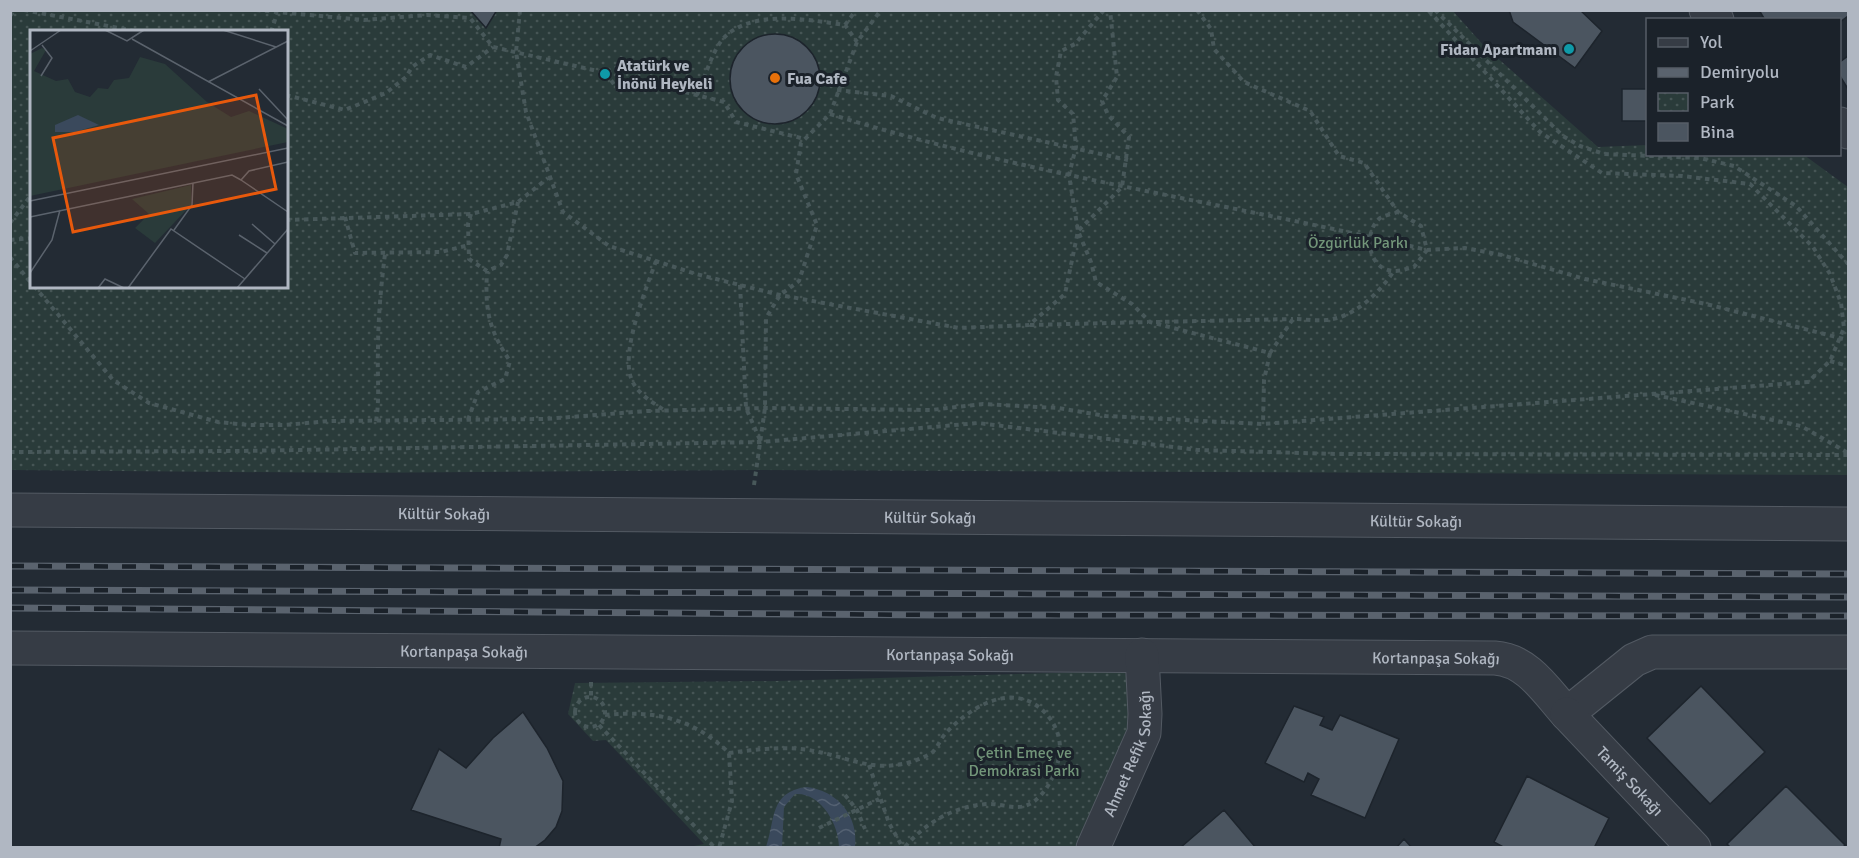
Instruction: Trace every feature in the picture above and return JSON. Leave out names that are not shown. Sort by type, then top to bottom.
[{"type":"street","name":"Kültür Sokağı","points":[[10,510],[1848,524]]},
{"type":"street","name":"Kortanpaşa Sokağı","points":[[10,648],[1507,659],[1525,669],[1567,714]]},
{"type":"street","points":[[1567,714],[1634,660],[1652,652],[1848,652]]},
{"type":"street","name":"Ahmet Refik Sokağı","points":[[1093,848],[1144,733],[1142,655]]},
{"type":"street","name":"Tamiş Sokağı","points":[[1567,714],[1694,848]]},
{"type":"path","points":[[10,16],[15,10]]},
{"type":"path","points":[[24,10],[129,30]]},
{"type":"path","points":[[256,10],[277,14],[364,20],[427,15],[470,18],[493,47],[606,74],[618,90],[638,80]]},
{"type":"path","points":[[520,10],[516,52],[525,112],[548,178],[563,212],[609,246],[656,261],[780,295],[959,328],[1150,322],[1328,320],[1359,308],[1385,284],[1394,271]]},
{"type":"path","points":[[846,25],[856,10]]},
{"type":"path","points":[[749,516],[765,408],[766,318],[780,295],[799,281],[817,225],[796,174],[801,143],[830,114],[837,90],[857,42],[881,10]]},
{"type":"path","points":[[1104,10],[1075,44],[1061,51],[1056,77],[1058,100],[1073,114],[1076,147],[1069,175],[1078,231],[1091,262],[1096,282],[1132,304],[1150,322],[1270,353]]},
{"type":"path","points":[[1029,325],[1065,294],[1078,231],[1122,188],[1128,160],[1129,137],[1108,115],[1102,101],[1117,77],[1110,10]]},
{"type":"path","points":[[1197,10],[1211,29],[1214,49],[1244,82],[1310,111],[1339,156],[1364,163],[1398,212],[1421,226],[1427,250]]},
{"type":"path","points":[[36,288],[113,380],[149,403],[218,422],[248,425],[545,419],[746,408],[931,410],[983,404],[1058,408],[1106,416],[1263,424],[1808,382],[1830,361],[1844,328],[1842,303],[1830,274],[1813,247],[1750,184],[1682,176],[1602,173],[1540,132],[1428,10]]},
{"type":"path","points":[[1435,10],[1563,136],[1580,146],[1604,154],[1646,156]]},
{"type":"path","points":[[272,30],[277,14]]},
{"type":"path","points":[[697,94],[721,41],[735,27],[787,17],[846,25],[857,42]]},
{"type":"path","points":[[288,96],[345,110],[386,93],[406,77],[412,66],[430,55],[466,67],[493,47]]},
{"type":"path","points":[[606,74],[625,63],[638,80],[724,102],[736,122],[805,139]]},
{"type":"path","points":[[837,90],[891,96],[937,118],[1128,160]]},
{"type":"path","points":[[830,114],[891,133],[1122,188],[1370,236],[1427,250],[1465,248],[1502,255],[1586,279],[1706,304],[1848,340]]},
{"type":"path","points":[[1652,156],[1701,158],[1734,166],[1796,206],[1848,264]]},
{"type":"path","points":[[288,220],[471,214],[518,202],[548,178]]},
{"type":"path","points":[[10,223],[30,197]]},
{"type":"path","points":[[487,271],[501,265],[507,255],[518,202]]},
{"type":"path","points":[[1398,212],[1381,217],[1370,231],[1369,248],[1378,264],[1394,271],[1414,267],[1427,250]]},
{"type":"path","points":[[471,214],[468,224],[469,259],[487,271]]},
{"type":"path","points":[[345,217],[355,253],[441,252],[470,245]]},
{"type":"path","points":[[10,240],[30,238]]},
{"type":"path","points":[[376,421],[380,399],[378,352],[385,254]]},
{"type":"path","points":[[10,257],[30,281]]},
{"type":"path","points":[[656,261],[630,338],[630,378],[643,395],[665,411]]},
{"type":"path","points":[[468,420],[478,392],[505,379],[510,361],[495,339],[486,306],[487,271]]},
{"type":"path","points":[[740,285],[746,408],[761,442]]},
{"type":"path","points":[[1263,424],[1264,380],[1270,353],[1293,319]]},
{"type":"path","points":[[1830,361],[1848,366]]},
{"type":"path","points":[[1649,393],[1801,426],[1848,454]]},
{"type":"path","points":[[10,452],[252,451],[761,442],[978,423],[1198,450],[1338,453],[1848,454]]},
{"type":"path","points":[[591,696],[599,699],[605,706],[605,715],[599,725],[588,727],[580,724],[574,711],[576,704],[582,698],[591,696]]},
{"type":"path","points":[[605,715],[645,713],[665,715],[700,730],[729,753],[760,748],[792,748],[817,751],[869,765],[893,766],[913,762],[932,753],[960,719],[973,709],[997,699],[1010,697],[1036,705],[1054,724],[1059,736],[1057,762],[1047,788],[1039,797],[1016,808],[990,804],[960,809],[930,822],[904,848],[879,799],[869,765]]},
{"type":"path","points":[[599,725],[715,848]]},
{"type":"path","points":[[720,848],[732,801],[729,753]]},
{"type":"path","points":[[845,795],[857,810],[865,829]]},
{"type":"path","points":[[819,828],[879,799]]},
{"type":"green space","name":"Özgürlük Parkı","points":[[11,11],[1453,11],[1485,47],[1598,147],[1646,145],[1646,156],[1805,156],[1848,187],[1848,475],[757,470],[355,473],[11,470]]},
{"type":"green space","name":"Çetin Emeç ve Demokrasi Parkı","points":[[1124,671],[1142,711],[1080,848],[689,847],[704,844],[606,740],[593,741],[568,714],[575,683],[776,681]]},
{"type":"water","points":[[806,787],[827,793],[844,806],[853,825],[855,847],[839,847],[836,829],[827,812],[813,798],[795,794],[784,807],[782,847],[766,847],[773,817],[780,801],[794,790]]},
{"type":"building","points":[[470,10],[497,10],[486,28]]},
{"type":"building","name":"Fidan Apartmanı","points":[[1509,10],[1580,10],[1602,31],[1575,68],[1513,22]]},
{"type":"building","points":[[1759,10],[1848,10],[1848,16],[1841,21],[1841,18],[1764,18]]},
{"type":"building","name":"Fua Cafe","points":[[775,34],[792,38],[807,47],[816,62],[820,79],[816,96],[807,111],[792,120],[775,124],[758,120],[743,111],[734,96],[730,79],[734,62],[743,47],[758,38]]},
{"type":"building","points":[[1848,56],[1848,89],[1841,78],[1841,61]]},
{"type":"building","points":[[1622,89],[1646,89],[1646,121],[1622,121]]},
{"type":"building","points":[[1701,686],[1765,752],[1710,804],[1647,738]]},
{"type":"building","points":[[1294,706],[1324,717],[1320,725],[1332,730],[1340,715],[1399,739],[1365,818],[1311,795],[1319,779],[1308,773],[1304,782],[1265,763]]},
{"type":"building","points":[[523,712],[547,748],[563,781],[562,811],[556,827],[545,840],[534,848],[499,848],[501,839],[411,810],[439,749],[466,768],[493,738]]},
{"type":"building","points":[[1527,776],[1609,818],[1594,848],[1505,848],[1494,842]]},
{"type":"building","points":[[1786,786],[1845,845],[1842,848],[1731,848],[1727,844]]},
{"type":"building","points":[[1224,810],[1256,848],[1180,848]]},
{"type":"building","points":[[1404,839],[1412,848],[1396,848]]},
{"type":"railway","points":[[10,566],[1848,574]]},
{"type":"railway","points":[[10,590],[1848,597]]},
{"type":"railway","points":[[10,608],[938,615],[1848,616]]},
{"type":"place","name":"Fidan Apartmanı","points":[[1569,49]]},
{"type":"place","name":"Atatürk ve İnönü Heykeli","points":[[605,74]]},
{"type":"place","name":"Fua Cafe","points":[[775,78]]}]
